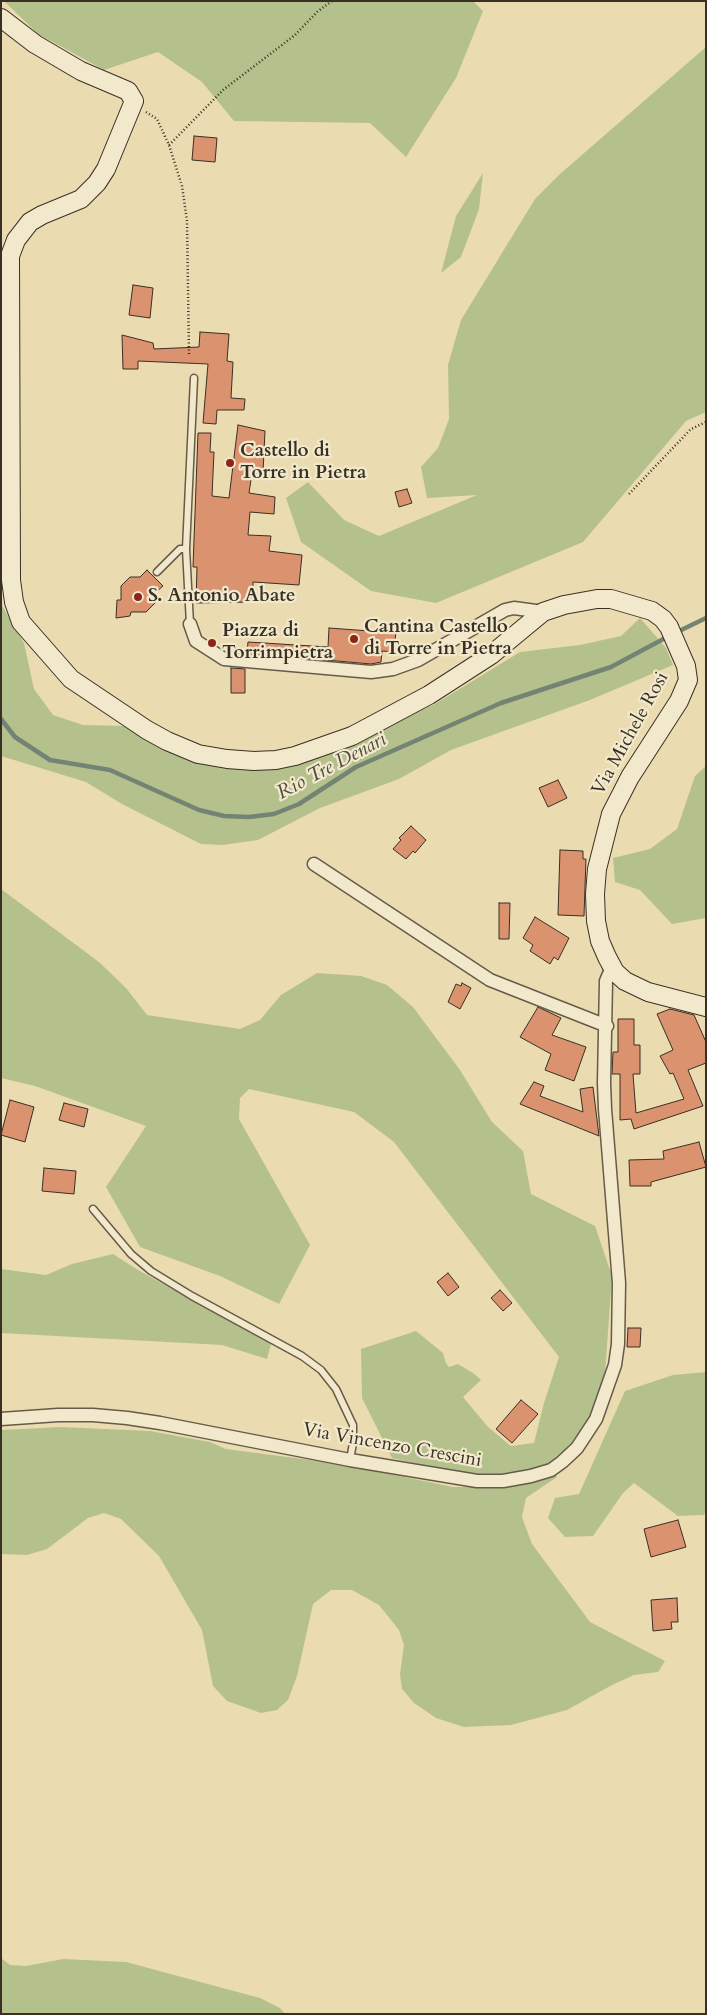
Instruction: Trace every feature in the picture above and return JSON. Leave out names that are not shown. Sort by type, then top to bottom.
[{"type":"street","points":[[1,18],[35,44],[81,71],[128,91],[133,98],[134,104]]},
{"type":"street","name":"Via Michele Rosi","points":[[134,104],[106,168],[97,183],[80,199],[42,214],[30,222],[16,240],[10,256],[11,580],[15,608],[21,622],[71,678],[127,718],[167,741],[198,754],[227,759],[260,761],[295,756],[352,736],[429,695],[491,656],[543,612],[582,601],[611,599],[652,611],[663,619],[669,627],[686,666],[688,677],[683,693],[618,797],[611,814],[602,842],[596,882],[595,913],[600,941],[612,967],[625,981],[642,990],[706,1007]]},
{"type":"street","points":[[190,624],[196,641],[224,659],[371,672],[393,669],[418,660],[499,612],[514,608],[543,612]]},
{"type":"street","points":[[314,864],[490,980],[607,1026]]},
{"type":"street","name":"Via Vincenzo Crescini","points":[[1,1419],[58,1415],[93,1415],[127,1418],[460,1480],[492,1482],[511,1480],[538,1474],[556,1466],[573,1453],[587,1434],[603,1402],[615,1365],[620,1320],[611,1170],[605,1109],[606,980],[612,967]]},
{"type":"lane","points":[[190,624],[186,549],[194,378]]},
{"type":"lane","points":[[157,572],[180,549],[186,549]]},
{"type":"lane","points":[[93,1209],[131,1254],[151,1271],[192,1296],[302,1356],[321,1370],[336,1389],[352,1425],[353,1442],[350,1460]]},
{"type":"path","points":[[169,146],[223,90],[295,35],[317,12],[332,1]]},
{"type":"path","points":[[134,104],[157,120],[169,146],[182,186],[187,221],[188,355]]},
{"type":"path","points":[[630,494],[691,429],[706,422]]},
{"type":"green space","points":[[4,1],[473,1],[483,11],[456,78],[406,157],[370,123],[234,121],[202,82],[158,52],[104,70],[38,34]]},
{"type":"green space","points":[[706,47],[706,412],[686,421],[583,542],[436,603],[371,591],[301,542],[286,498],[308,482],[344,520],[379,536],[477,495],[427,498],[421,467],[438,448],[449,419],[448,365],[461,320],[535,199],[560,174]]},
{"type":"green space","points":[[483,173],[479,209],[461,257],[441,273],[456,216]]},
{"type":"green space","points":[[1,604],[24,643],[34,689],[53,715],[83,725],[123,726],[189,758],[238,769],[270,767],[340,749],[435,704],[520,652],[580,645],[621,636],[640,618],[666,648],[673,665],[590,700],[451,750],[399,779],[320,808],[258,840],[223,845],[201,844],[122,804],[86,782],[1,756]]},
{"type":"green space","points":[[706,766],[706,918],[672,924],[640,890],[615,882],[613,858],[650,849],[677,829],[695,776]]},
{"type":"green space","points":[[1,889],[99,962],[126,988],[147,1015],[240,1029],[260,1020],[281,995],[317,973],[361,976],[387,985],[413,1007],[460,1070],[492,1122],[523,1151],[531,1194],[595,1226],[612,1276],[604,1387],[583,1431],[559,1461],[531,1473],[479,1478],[392,1458],[362,1398],[361,1349],[416,1331],[443,1353],[449,1367],[458,1364],[481,1380],[463,1397],[488,1427],[511,1446],[534,1443],[544,1403],[559,1357],[394,1142],[354,1112],[249,1089],[240,1098],[239,1119],[310,1245],[279,1304],[220,1276],[140,1247],[106,1187],[146,1126],[35,1086],[1,1078]]},
{"type":"green space","points":[[113,1254],[138,1270],[271,1344],[267,1359],[222,1345],[1,1333],[1,1269],[46,1275],[72,1264]]},
{"type":"green space","points":[[706,1372],[706,1510],[704,1515],[678,1516],[634,1483],[623,1493],[593,1536],[565,1537],[548,1518],[555,1498],[579,1494],[625,1391],[673,1375]]},
{"type":"green space","points":[[61,1427],[150,1431],[210,1442],[226,1449],[341,1464],[453,1487],[500,1487],[521,1484],[553,1472],[557,1477],[526,1498],[522,1517],[532,1544],[590,1622],[665,1661],[658,1672],[634,1675],[567,1710],[511,1725],[464,1727],[436,1718],[414,1703],[402,1689],[400,1674],[404,1645],[399,1630],[379,1605],[352,1590],[331,1590],[313,1604],[297,1676],[288,1700],[277,1710],[261,1713],[227,1701],[213,1686],[202,1630],[159,1556],[121,1519],[104,1513],[88,1518],[47,1549],[27,1555],[1,1554],[1,1430]]},
{"type":"green space","points":[[1,1958],[10,1965],[26,1966],[63,1959],[126,1962],[260,1998],[280,2008],[285,2014],[1,2014]]},
{"type":"building","points":[[194,136],[217,138],[215,162],[192,160]]},
{"type":"building","points":[[133,285],[153,288],[150,318],[129,315]]},
{"type":"building","points":[[200,332],[229,334],[227,361],[233,362],[231,398],[245,399],[244,410],[217,410],[216,424],[203,423],[208,364],[138,361],[138,369],[123,369],[122,335],[153,343],[154,349],[199,347]]},
{"type":"building","name":"Castello di Torre in Pietra","points":[[238,425],[265,431],[263,473],[252,473],[249,493],[275,497],[274,514],[250,512],[248,535],[271,536],[269,551],[302,555],[299,585],[253,582],[253,602],[196,603],[197,567],[193,567],[198,433],[211,433],[210,452],[214,452],[212,496],[229,498]]},
{"type":"building","points":[[407,489],[412,503],[399,507],[395,492]]},
{"type":"building","name":"S. Antonio Abate","points":[[147,570],[163,586],[155,593],[155,603],[146,612],[131,612],[130,616],[116,618],[117,600],[121,600],[121,586],[130,577],[140,577]]},
{"type":"building","points":[[329,628],[383,632],[383,630],[396,631],[394,652],[382,651],[381,662],[371,664],[247,653],[248,642],[328,647]]},
{"type":"building","points":[[231,668],[245,669],[245,693],[231,693]]},
{"type":"building","points":[[558,780],[567,798],[548,807],[539,788]]},
{"type":"building","points":[[411,826],[426,840],[415,853],[413,851],[406,859],[393,849],[401,840],[399,838]]},
{"type":"building","points":[[560,850],[583,851],[583,859],[586,859],[584,916],[558,915]]},
{"type":"building","points":[[499,903],[510,903],[509,939],[499,939]]},
{"type":"building","points":[[535,917],[569,938],[558,960],[554,957],[550,964],[530,951],[533,945],[523,938]]},
{"type":"building","points":[[462,983],[471,988],[460,1009],[448,1002],[456,984],[461,986]]},
{"type":"building","points":[[538,1007],[561,1018],[552,1035],[586,1047],[574,1081],[545,1070],[551,1054],[520,1037]]},
{"type":"building","points":[[670,1009],[694,1015],[706,1042],[706,1063],[688,1070],[703,1106],[634,1129],[631,1119],[620,1120],[620,1074],[612,1074],[613,1052],[618,1052],[618,1019],[634,1019],[634,1045],[640,1045],[640,1074],[633,1074],[636,1113],[684,1099],[673,1073],[670,1074],[660,1056],[673,1050],[657,1014]]},
{"type":"building","points":[[534,1082],[544,1086],[540,1096],[583,1112],[580,1089],[593,1087],[599,1136],[520,1104]]},
{"type":"building","points":[[10,1100],[34,1107],[25,1142],[1,1135]]},
{"type":"building","points":[[64,1103],[88,1109],[84,1127],[59,1120]]},
{"type":"building","points":[[699,1142],[706,1167],[651,1182],[651,1186],[630,1186],[629,1160],[664,1159],[663,1151]]},
{"type":"building","points":[[44,1168],[76,1171],[74,1194],[42,1191]]},
{"type":"building","points":[[448,1273],[459,1287],[448,1296],[437,1282]]},
{"type":"building","points":[[500,1290],[512,1303],[503,1311],[491,1298]]},
{"type":"building","points":[[628,1328],[641,1328],[640,1347],[627,1347]]},
{"type":"building","points":[[521,1400],[538,1414],[512,1443],[496,1429]]},
{"type":"building","points":[[678,1520],[686,1547],[651,1557],[644,1529]]},
{"type":"building","points":[[677,1598],[678,1622],[671,1622],[672,1629],[653,1631],[651,1600]]},
{"type":"waterway","name":"Rio Tre Denari","points":[[675,633],[706,618]]},
{"type":"waterway","name":"Rio Tre Denari","points":[[1,719],[15,737],[50,760],[110,770],[199,810],[224,816],[249,817],[274,814],[299,804],[356,767],[501,703],[611,667],[669,636]]},
{"type":"place","name":"Castello di Torre in Pietra","points":[[230,463]]},
{"type":"place","name":"S. Antonio Abate","points":[[138,597]]},
{"type":"place","name":"Cantina Castello di Torre in Pietra","points":[[354,639]]},
{"type":"place","name":"Piazza di Torrimpietra","points":[[212,643]]}]
